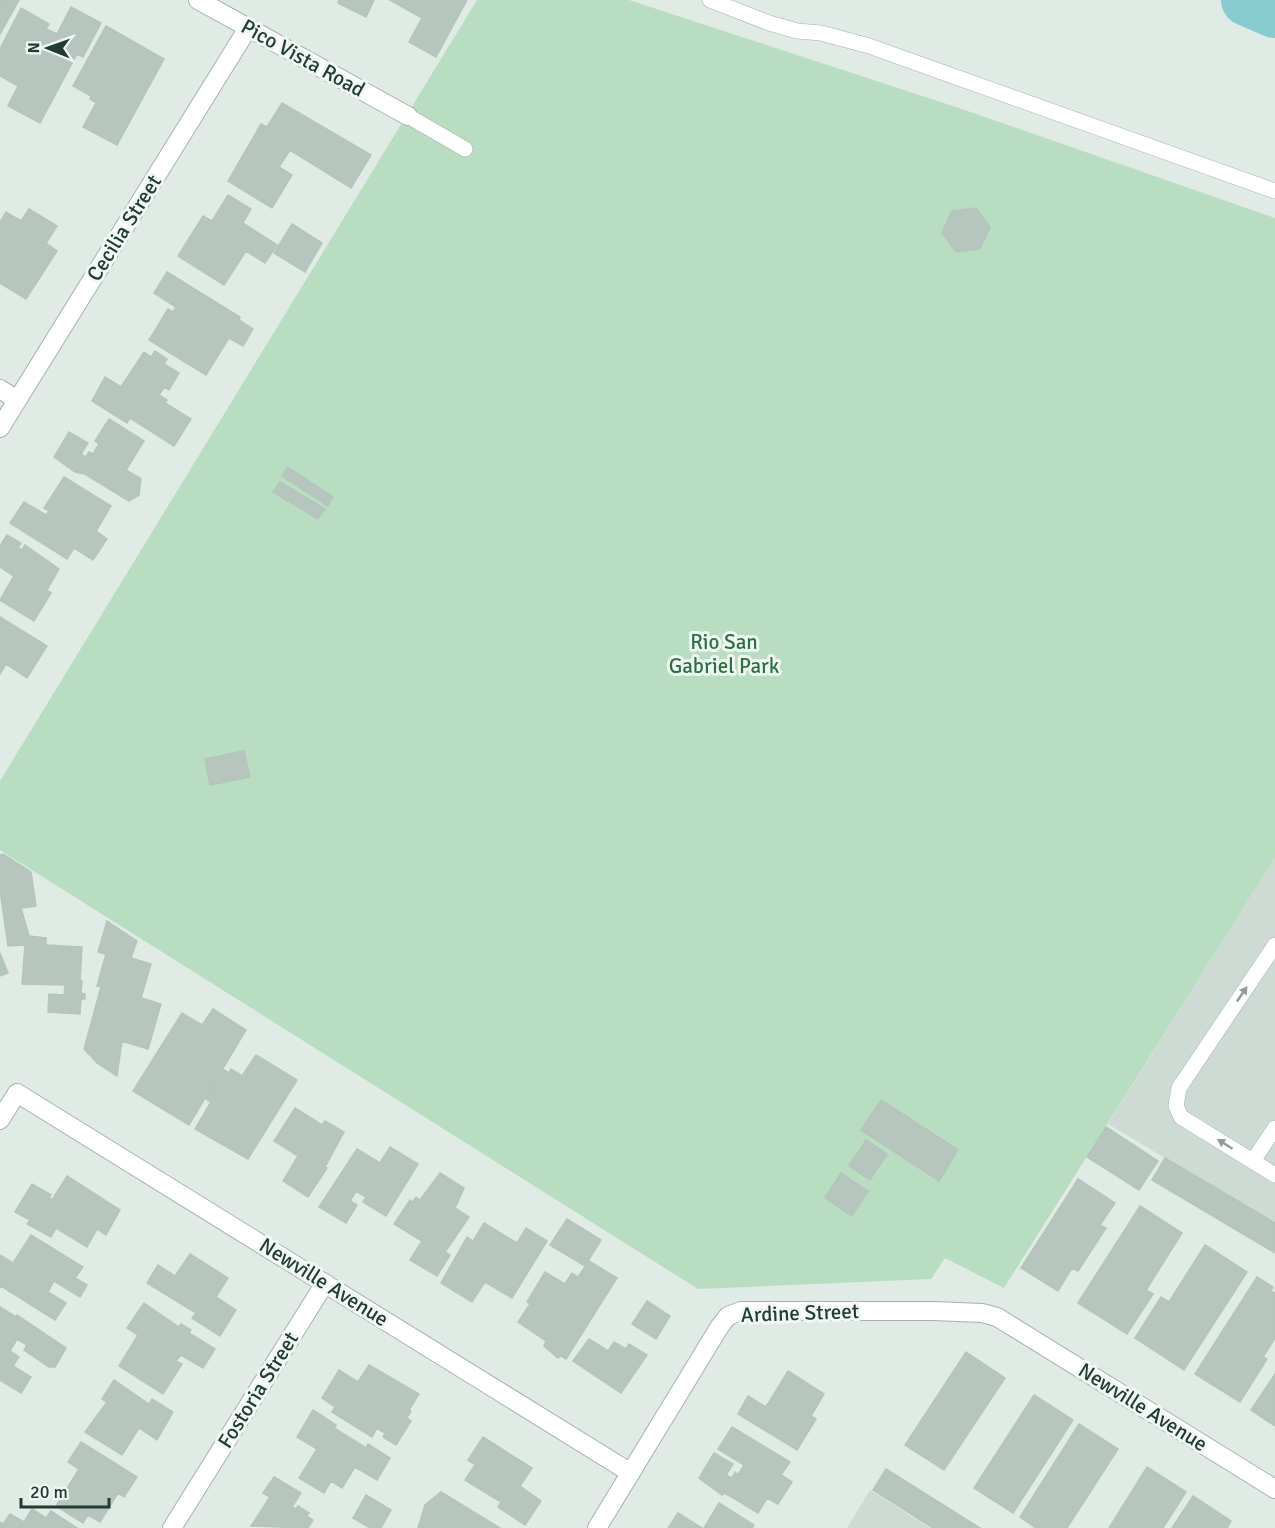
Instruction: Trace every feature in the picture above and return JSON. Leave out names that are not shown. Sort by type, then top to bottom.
[{"type":"street","name":"Pico Vista Road","points":[[198,0],[408,116]]},
{"type":"street","name":"Cecilia Street","points":[[0,428],[248,27]]},
{"type":"street","points":[[0,389],[17,399]]},
{"type":"street","name":"Newville Avenue","points":[[0,1120],[17,1093],[631,1473]]},
{"type":"street","name":"Fostoria Street","points":[[172,1528],[325,1283]]},
{"type":"street","name":"Ardine Street","points":[[597,1528],[720,1326],[734,1313],[981,1313],[1011,1325]]},
{"type":"street","name":"Newville Avenue","points":[[1011,1325],[1275,1490]]},
{"type":"lane","points":[[710,0],[769,23],[797,31],[821,33],[868,46],[1275,191]]},
{"type":"lane","points":[[408,116],[465,149]]},
{"type":"lane","points":[[1275,945],[1179,1088],[1176,1106],[1181,1117],[1275,1175]]},
{"type":"lane","points":[[1253,1161],[1275,1128]]},
{"type":"shaded area","points":[[1275,858],[1275,1224],[1108,1124]]},
{"type":"shaded area","points":[[870,1490],[930,1528],[847,1528]]},
{"type":"green space","name":"Rio San Gabriel Park","points":[[477,0],[629,0],[959,108],[1275,218],[1275,858],[1004,1288],[945,1258],[931,1279],[698,1289],[0,850],[0,781]]},
{"type":"building","points":[[0,0],[19,0],[0,34]]},
{"type":"building","points":[[339,0],[374,0],[366,17],[338,3]]},
{"type":"building","points":[[390,0],[467,0],[436,57],[409,42],[422,18]]},
{"type":"building","points":[[71,7],[101,23],[83,57],[77,54],[40,123],[8,106],[18,86],[0,76],[0,49],[21,8],[49,24],[46,29],[57,34]]},
{"type":"building","points":[[106,26],[164,59],[117,145],[83,127],[96,103],[90,99],[91,96],[73,86]]},
{"type":"building","points":[[282,103],[371,155],[351,188],[290,150],[279,167],[292,175],[272,208],[228,181],[261,124],[267,127]]},
{"type":"building","points":[[228,195],[251,209],[243,223],[277,245],[265,263],[246,251],[224,285],[178,256],[203,216],[212,221]]},
{"type":"building","points":[[976,208],[990,227],[980,249],[956,252],[942,233],[952,211]]},
{"type":"building","points":[[29,209],[57,226],[46,243],[57,251],[26,299],[0,283],[0,222],[6,212],[21,221]]},
{"type":"building","points":[[292,224],[322,243],[305,272],[274,253]]},
{"type":"building","points":[[167,272],[240,317],[239,320],[253,329],[243,346],[229,338],[206,375],[149,340],[168,309],[173,312],[176,307],[154,293]]},
{"type":"building","points":[[155,351],[167,359],[164,364],[179,373],[169,390],[164,387],[159,395],[167,400],[165,403],[191,419],[174,446],[130,418],[127,423],[92,401],[105,377],[121,387],[144,352],[151,357]]},
{"type":"building","points":[[109,419],[144,441],[126,470],[141,479],[139,495],[129,501],[85,474],[75,472],[54,457],[69,432],[88,443],[81,454],[86,457],[89,452],[93,454],[99,444],[95,441]]},
{"type":"building","points":[[288,467],[333,497],[328,506],[282,476]]},
{"type":"building","points":[[64,477],[111,506],[96,531],[107,539],[93,560],[74,548],[67,559],[10,523],[24,502],[46,515],[49,511],[44,508]]},
{"type":"building","points":[[280,482],[325,509],[318,519],[273,492]]},
{"type":"building","points":[[7,535],[21,543],[18,548],[22,550],[25,545],[59,569],[47,590],[51,593],[34,621],[0,600],[14,576],[0,567],[0,546]]},
{"type":"building","points":[[0,617],[47,646],[27,678],[6,664],[0,674]]},
{"type":"building","points":[[244,751],[250,777],[210,785],[205,759]]},
{"type":"building","points":[[3,854],[31,872],[36,906],[21,908],[29,936],[46,938],[46,945],[82,947],[80,981],[82,981],[81,993],[85,994],[85,999],[81,999],[80,1014],[48,1012],[49,994],[64,995],[65,985],[22,984],[25,945],[8,946],[0,890],[0,855]]},
{"type":"building","points":[[107,921],[137,941],[131,958],[151,964],[141,998],[161,1004],[148,1049],[122,1041],[117,1076],[97,1063],[84,1049],[101,987],[97,986],[106,954],[98,952]]},
{"type":"building","points":[[0,953],[8,973],[0,976]]},
{"type":"building","points":[[213,1009],[246,1030],[189,1125],[133,1091],[182,1013],[202,1025]]},
{"type":"building","points":[[256,1055],[297,1080],[248,1159],[195,1129],[211,1102],[206,1099],[224,1070],[229,1073],[231,1069],[242,1076]]},
{"type":"building","points":[[881,1100],[958,1150],[939,1181],[861,1130]]},
{"type":"building","points":[[295,1108],[322,1125],[325,1121],[344,1132],[325,1167],[327,1168],[308,1197],[283,1181],[298,1156],[274,1141]]},
{"type":"building","points":[[1106,1127],[1158,1161],[1139,1190],[1087,1157]]},
{"type":"building","points":[[866,1140],[887,1154],[870,1180],[849,1166]]},
{"type":"building","points":[[390,1147],[418,1164],[386,1216],[363,1202],[366,1197],[356,1191],[350,1201],[357,1205],[346,1223],[319,1207],[357,1149],[380,1163]]},
{"type":"building","points":[[1165,1158],[1275,1223],[1275,1253],[1152,1180]]},
{"type":"building","points":[[440,1173],[464,1188],[455,1208],[469,1217],[445,1252],[450,1255],[437,1276],[410,1260],[422,1241],[394,1224],[410,1200],[413,1202],[416,1197],[420,1200]]},
{"type":"building","points":[[841,1173],[868,1191],[852,1216],[825,1198]]},
{"type":"building","points":[[67,1176],[120,1210],[106,1235],[97,1229],[87,1247],[56,1228],[51,1237],[27,1224],[30,1220],[15,1212],[32,1184],[51,1195],[49,1197],[52,1200]]},
{"type":"building","points":[[1078,1179],[1115,1203],[1100,1225],[1106,1228],[1078,1271],[1072,1268],[1058,1291],[1021,1268]]},
{"type":"building","points":[[1140,1206],[1182,1233],[1146,1290],[1153,1294],[1127,1334],[1078,1303]]},
{"type":"building","points":[[567,1219],[601,1240],[585,1266],[550,1245]]},
{"type":"building","points":[[484,1223],[517,1243],[526,1228],[547,1241],[512,1298],[485,1282],[472,1302],[441,1283],[467,1237],[473,1241]]},
{"type":"building","points":[[31,1235],[83,1267],[75,1278],[87,1285],[80,1297],[54,1281],[48,1292],[66,1303],[55,1320],[1,1286],[0,1288],[0,1255],[13,1263]]},
{"type":"building","points":[[1205,1245],[1247,1272],[1184,1370],[1135,1338],[1161,1297],[1169,1302]]},
{"type":"building","points":[[190,1254],[228,1278],[216,1297],[236,1310],[220,1336],[192,1318],[196,1313],[147,1283],[158,1265],[175,1276]]},
{"type":"building","points":[[589,1261],[617,1278],[566,1359],[561,1356],[558,1358],[544,1346],[546,1341],[518,1322],[530,1304],[527,1302],[545,1272],[565,1284],[572,1273],[578,1277]]},
{"type":"building","points":[[1257,1277],[1273,1287],[1271,1291],[1275,1293],[1275,1338],[1263,1357],[1267,1359],[1240,1402],[1195,1374]]},
{"type":"building","points":[[647,1301],[670,1316],[656,1339],[632,1324]]},
{"type":"building","points":[[144,1303],[179,1327],[181,1324],[191,1330],[189,1333],[215,1349],[203,1368],[181,1355],[176,1361],[182,1364],[163,1394],[119,1366],[138,1335],[127,1328]]},
{"type":"building","points":[[0,1307],[16,1317],[17,1315],[66,1348],[55,1367],[49,1367],[24,1350],[27,1345],[17,1339],[10,1351],[19,1357],[13,1366],[31,1377],[21,1393],[0,1380]]},
{"type":"building","points":[[589,1339],[608,1351],[614,1342],[626,1349],[629,1344],[647,1355],[621,1393],[573,1361]]},
{"type":"building","points":[[966,1352],[1005,1378],[944,1470],[905,1445]]},
{"type":"building","points":[[369,1365],[419,1394],[409,1410],[411,1411],[407,1418],[411,1421],[396,1445],[383,1437],[385,1433],[377,1428],[372,1437],[332,1412],[335,1407],[322,1398],[339,1370],[358,1382]]},
{"type":"building","points":[[788,1371],[824,1394],[811,1416],[816,1419],[797,1450],[738,1414],[748,1396],[766,1407]]},
{"type":"building","points":[[1275,1374],[1275,1426],[1251,1410]]},
{"type":"building","points":[[114,1380],[149,1404],[152,1399],[173,1412],[157,1440],[139,1428],[122,1455],[85,1432],[107,1402],[102,1399]]},
{"type":"building","points":[[1034,1395],[1073,1420],[1013,1513],[974,1488]]},
{"type":"building","points":[[313,1410],[336,1425],[334,1428],[366,1448],[368,1444],[390,1458],[377,1480],[355,1467],[342,1488],[331,1481],[324,1493],[299,1478],[317,1449],[297,1437]]},
{"type":"building","points":[[1079,1424],[1118,1449],[1067,1528],[1036,1528],[1020,1517]]},
{"type":"building","points":[[732,1427],[790,1462],[781,1475],[792,1482],[778,1504],[767,1498],[758,1513],[730,1496],[723,1493],[722,1495],[699,1478],[714,1453],[733,1464],[726,1475],[732,1478],[735,1472],[738,1475],[744,1465],[718,1449]]},
{"type":"building","points":[[483,1437],[532,1468],[520,1486],[541,1501],[525,1525],[498,1507],[501,1502],[465,1480],[475,1465],[468,1460]]},
{"type":"building","points":[[81,1442],[137,1477],[124,1497],[118,1493],[100,1522],[88,1515],[83,1523],[56,1506],[79,1469],[68,1462]]},
{"type":"building","points":[[1147,1467],[1186,1492],[1163,1528],[1109,1528]]},
{"type":"building","points":[[886,1469],[980,1528],[933,1528],[873,1490]]},
{"type":"building","points":[[274,1477],[301,1493],[292,1507],[296,1509],[298,1506],[309,1513],[307,1516],[313,1520],[308,1528],[251,1526],[270,1497],[263,1493]]},
{"type":"building","points":[[441,1492],[500,1528],[418,1528],[425,1505]]},
{"type":"building","points":[[366,1495],[391,1510],[381,1528],[370,1528],[353,1518]]},
{"type":"building","points":[[1193,1496],[1231,1521],[1227,1528],[1172,1528]]},
{"type":"building","points":[[719,1503],[754,1525],[752,1528],[704,1528]]},
{"type":"building","points":[[32,1509],[46,1518],[51,1511],[77,1528],[0,1528],[0,1522],[3,1524],[10,1514],[24,1522]]},
{"type":"building","points":[[678,1513],[702,1528],[668,1528]]},
{"type":"waterway","points":[[1247,0],[1275,12]]}]
